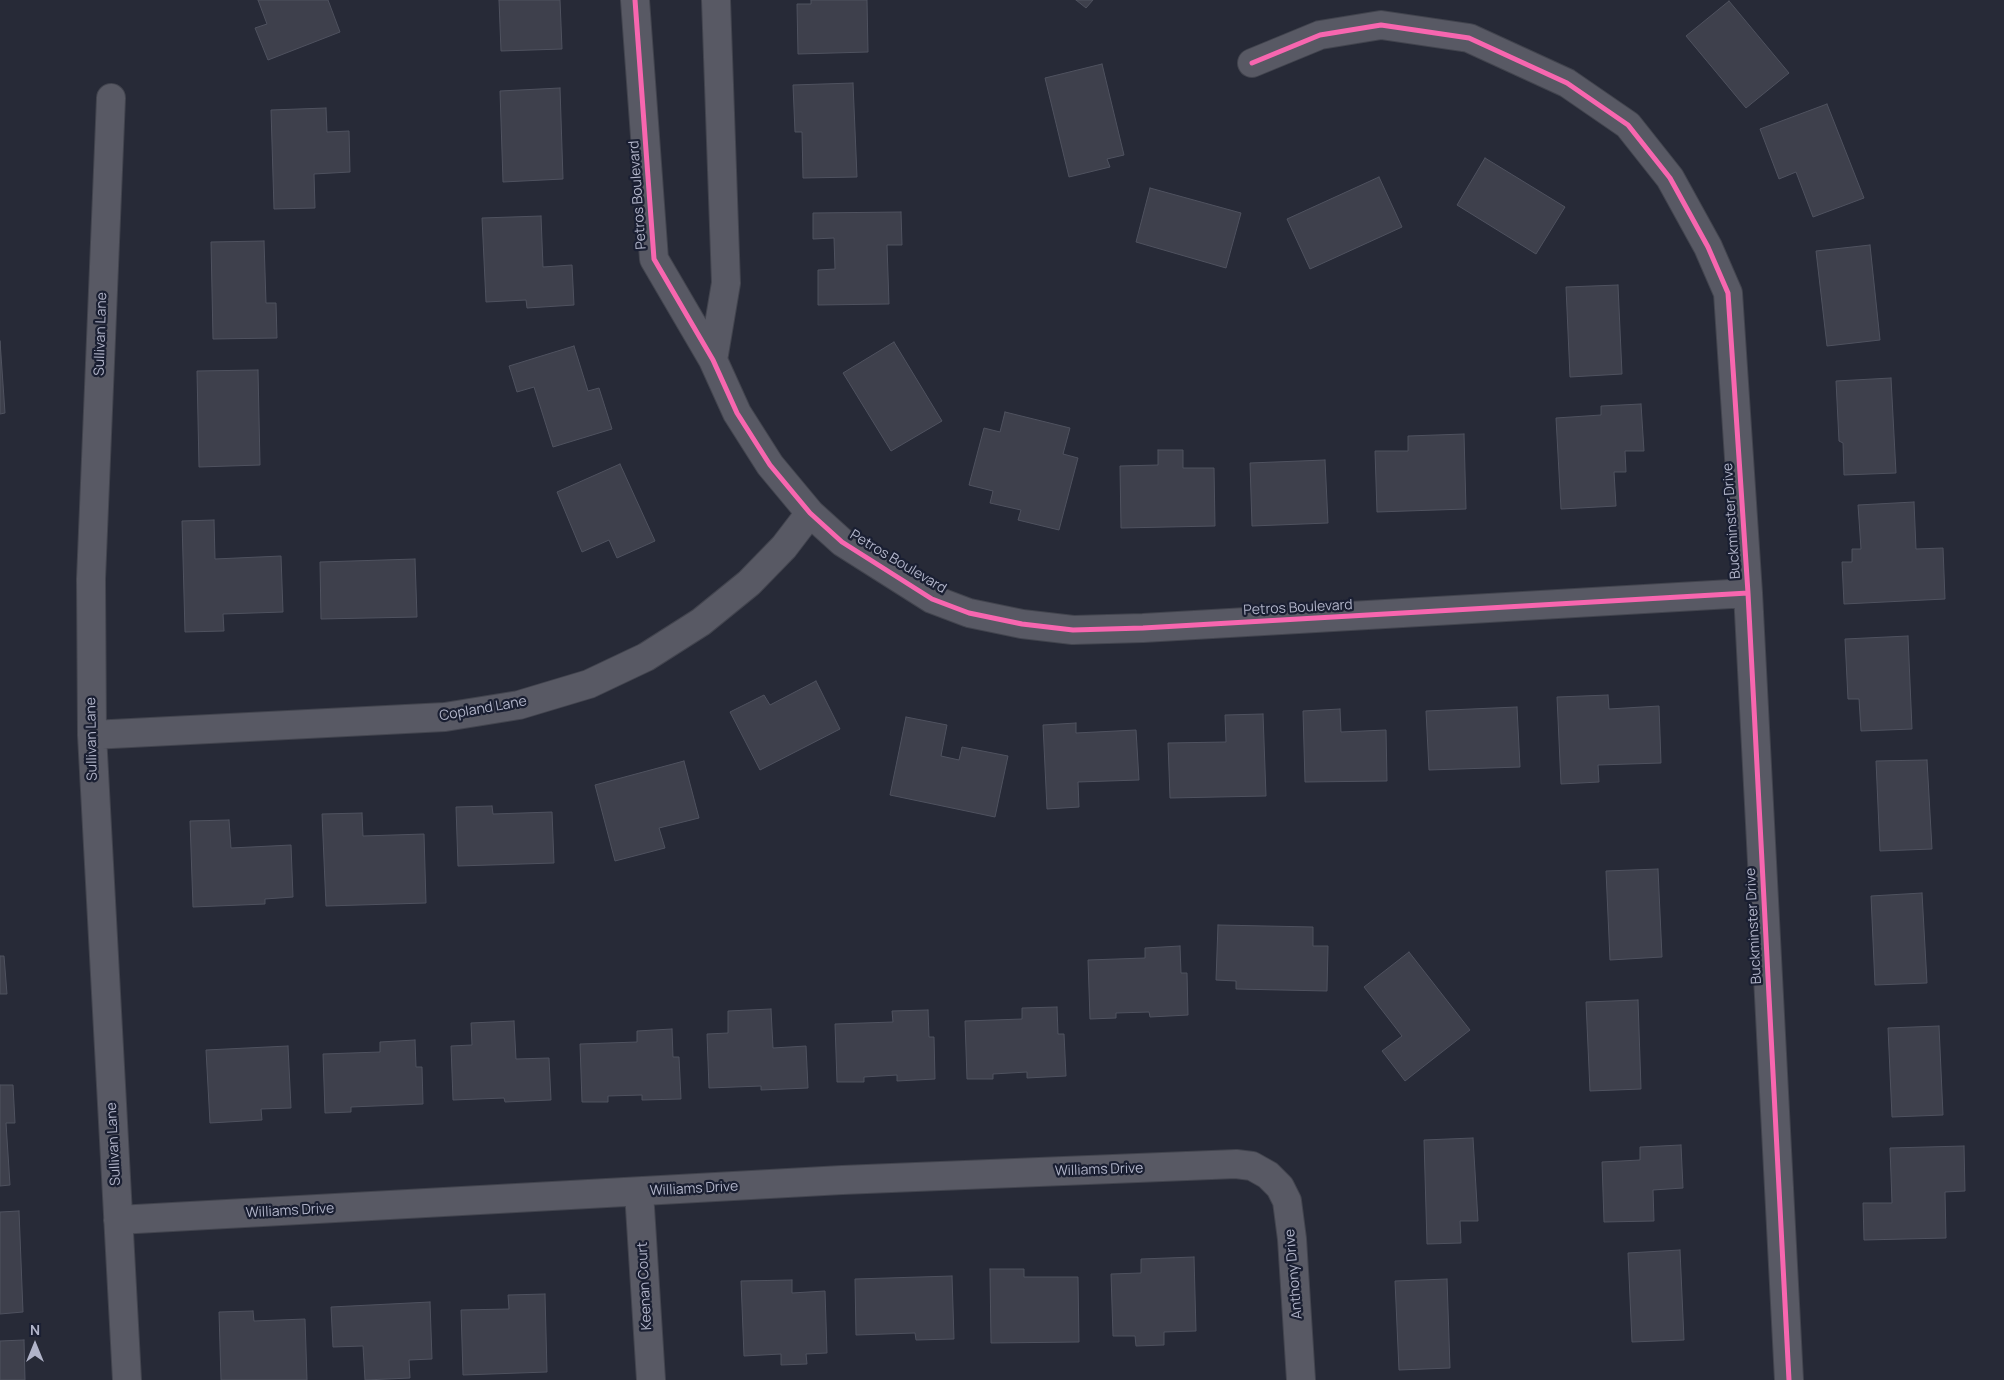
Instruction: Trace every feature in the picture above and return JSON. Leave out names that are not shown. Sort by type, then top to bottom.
[{"type":"street","name":"Petros Boulevard","points":[[635,0],[654,259],[712,360],[737,413],[770,465],[810,513],[842,542],[932,599],[969,612],[1022,624],[1073,630],[1153,628],[1748,593]]},
{"type":"street","points":[[712,360],[726,283],[716,0]]},
{"type":"street","name":"Buckminster Drive","points":[[1252,63],[1320,35],[1381,25],[1470,38],[1567,83],[1628,124],[1670,178],[1708,246],[1728,293],[1748,593],[1789,1380]]},
{"type":"street","name":"Sullivan Lane","points":[[111,98],[91,579],[92,734],[94,800],[127,1380]]},
{"type":"street","name":"Copland Lane","points":[[92,734],[445,717],[519,705],[589,684],[646,657],[701,622],[749,583],[784,546],[810,513]]},
{"type":"street","name":"Williams Drive","points":[[118,1220],[852,1180],[1227,1164],[1252,1166],[1268,1175]]},
{"type":"street","name":"Anthony Drive","points":[[1268,1175],[1280,1187],[1287,1202],[1292,1239],[1302,1380]]},
{"type":"street","name":"Keenan Court","points":[[639,1192],[651,1380]]},
{"type":"building","points":[[258,0],[328,0],[340,32],[268,60],[255,28],[267,24]]},
{"type":"building","points":[[499,0],[560,0],[562,49],[501,51]]},
{"type":"building","points":[[811,0],[867,0],[868,52],[798,54],[797,4],[811,4]]},
{"type":"building","points":[[1076,0],[1093,0],[1086,8]]},
{"type":"building","points":[[1729,1],[1789,73],[1746,108],[1686,36]]},
{"type":"building","points":[[1102,64],[1124,155],[1107,159],[1110,167],[1069,177],[1045,78]]},
{"type":"building","points":[[853,83],[857,177],[803,178],[802,132],[795,132],[793,85]]},
{"type":"building","points":[[560,88],[563,179],[503,182],[500,91]]},
{"type":"building","points":[[1827,104],[1864,198],[1813,217],[1796,172],[1779,179],[1760,129]]},
{"type":"building","points":[[326,108],[327,132],[349,131],[350,172],[314,174],[315,208],[274,209],[271,110]]},
{"type":"building","points":[[1485,158],[1565,207],[1536,254],[1457,205]]},
{"type":"building","points":[[1379,177],[1402,227],[1310,269],[1287,219]]},
{"type":"building","points":[[1150,188],[1241,213],[1226,268],[1136,242]]},
{"type":"building","points":[[901,212],[902,245],[887,245],[889,304],[818,305],[818,270],[835,269],[834,238],[813,239],[813,213]]},
{"type":"building","points":[[541,216],[543,267],[572,265],[574,305],[527,308],[526,300],[486,302],[482,218]]},
{"type":"building","points":[[264,241],[266,303],[276,303],[277,338],[213,339],[211,242]]},
{"type":"building","points":[[1870,245],[1880,340],[1827,346],[1816,251]]},
{"type":"building","points":[[1618,285],[1622,374],[1570,377],[1566,287]]},
{"type":"building","points":[[0,341],[5,413],[0,414]]},
{"type":"building","points":[[894,342],[942,421],[891,451],[843,373]]},
{"type":"building","points":[[574,346],[588,391],[599,388],[612,429],[553,447],[534,387],[517,392],[509,366]]},
{"type":"building","points":[[258,370],[260,465],[199,467],[197,371]]},
{"type":"building","points":[[1891,378],[1896,473],[1844,475],[1843,443],[1839,441],[1836,381]]},
{"type":"building","points":[[1641,404],[1644,451],[1625,451],[1626,472],[1614,472],[1616,506],[1561,509],[1556,418],[1601,415],[1601,406]]},
{"type":"building","points":[[1005,412],[1070,428],[1063,454],[1078,458],[1059,530],[1018,520],[1021,510],[990,503],[993,491],[969,485],[984,428],[1000,432]]},
{"type":"building","points":[[1464,434],[1466,509],[1377,512],[1375,451],[1408,451],[1408,436]]},
{"type":"building","points":[[1158,450],[1183,450],[1183,468],[1214,468],[1215,526],[1121,528],[1120,466],[1158,465]]},
{"type":"building","points":[[1325,460],[1328,523],[1252,526],[1250,463]]},
{"type":"building","points":[[620,464],[655,541],[617,558],[609,540],[582,552],[557,492]]},
{"type":"building","points":[[1914,502],[1916,549],[1943,548],[1945,599],[1844,604],[1842,562],[1852,562],[1852,549],[1861,549],[1858,505]]},
{"type":"building","points":[[214,520],[215,559],[281,556],[283,612],[223,614],[224,631],[185,632],[182,521]]},
{"type":"building","points":[[415,559],[417,617],[321,619],[320,562]]},
{"type":"building","points":[[1908,636],[1912,729],[1861,731],[1859,699],[1848,699],[1845,639]]},
{"type":"building","points":[[816,681],[840,729],[760,770],[730,712],[764,695],[770,705]]},
{"type":"building","points":[[1608,695],[1609,709],[1659,706],[1661,763],[1598,765],[1599,782],[1561,784],[1557,697]]},
{"type":"building","points":[[1517,707],[1520,767],[1429,770],[1426,711]]},
{"type":"building","points":[[1340,709],[1341,732],[1386,730],[1387,781],[1305,782],[1303,711]]},
{"type":"building","points":[[1263,714],[1266,796],[1170,798],[1168,743],[1226,742],[1225,715]]},
{"type":"building","points":[[906,717],[947,725],[941,756],[959,760],[962,747],[1008,756],[995,817],[890,795]]},
{"type":"building","points":[[1076,723],[1076,733],[1136,730],[1139,780],[1078,782],[1079,807],[1047,809],[1043,725]]},
{"type":"building","points":[[1927,760],[1932,849],[1880,851],[1876,761]]},
{"type":"building","points":[[684,761],[699,818],[659,828],[665,848],[615,861],[595,785]]},
{"type":"building","points":[[492,806],[493,814],[552,812],[554,863],[458,866],[456,807]]},
{"type":"building","points":[[362,813],[363,836],[424,834],[426,903],[326,906],[322,814]]},
{"type":"building","points":[[229,820],[231,848],[291,845],[293,897],[265,899],[265,904],[193,907],[190,821]]},
{"type":"building","points":[[1658,869],[1662,957],[1610,960],[1606,871]]},
{"type":"building","points":[[1922,893],[1927,983],[1875,985],[1871,896]]},
{"type":"building","points":[[1218,925],[1313,927],[1313,946],[1328,946],[1327,991],[1236,989],[1236,981],[1216,980]]},
{"type":"building","points":[[1180,946],[1181,973],[1187,973],[1188,1015],[1150,1017],[1149,1012],[1116,1013],[1116,1018],[1090,1019],[1088,960],[1145,958],[1145,948]]},
{"type":"building","points":[[1409,952],[1470,1030],[1405,1081],[1382,1051],[1402,1036],[1364,987]]},
{"type":"building","points":[[0,956],[4,956],[7,994],[0,994]]},
{"type":"building","points":[[1638,1000],[1641,1089],[1590,1091],[1586,1002]]},
{"type":"building","points":[[1057,1007],[1058,1034],[1064,1034],[1066,1076],[1027,1078],[1027,1072],[993,1074],[993,1079],[967,1079],[965,1021],[1022,1019],[1022,1008]]},
{"type":"building","points":[[771,1009],[773,1048],[806,1046],[808,1088],[761,1090],[761,1086],[709,1088],[707,1034],[728,1033],[728,1011]]},
{"type":"building","points":[[928,1010],[929,1037],[934,1037],[935,1079],[897,1081],[897,1075],[864,1077],[864,1082],[837,1082],[835,1024],[893,1022],[892,1011]]},
{"type":"building","points":[[514,1021],[516,1059],[549,1058],[551,1100],[505,1102],[504,1098],[453,1100],[451,1046],[472,1045],[471,1023]]},
{"type":"building","points":[[1939,1026],[1943,1115],[1892,1117],[1888,1028]]},
{"type":"building","points":[[672,1029],[673,1057],[679,1057],[681,1099],[642,1100],[642,1095],[608,1096],[608,1102],[582,1102],[580,1044],[637,1042],[637,1031]]},
{"type":"building","points":[[415,1040],[416,1067],[422,1067],[423,1104],[351,1107],[351,1112],[325,1113],[323,1054],[380,1052],[380,1042]]},
{"type":"building","points":[[288,1046],[291,1108],[261,1109],[262,1120],[210,1123],[206,1050]]},
{"type":"building","points":[[0,1085],[13,1085],[15,1123],[6,1123],[10,1185],[0,1186]]},
{"type":"building","points":[[1473,1138],[1478,1221],[1460,1221],[1461,1243],[1427,1244],[1424,1140]]},
{"type":"building","points":[[1681,1145],[1683,1188],[1653,1190],[1654,1221],[1604,1222],[1602,1162],[1640,1160],[1640,1147]]},
{"type":"building","points":[[1964,1146],[1965,1191],[1945,1192],[1946,1238],[1864,1240],[1863,1203],[1892,1203],[1890,1148]]},
{"type":"building","points":[[19,1211],[23,1312],[0,1314],[0,1212]]},
{"type":"building","points":[[1680,1250],[1684,1340],[1632,1342],[1628,1253]]},
{"type":"building","points":[[1194,1257],[1196,1331],[1164,1332],[1164,1345],[1136,1346],[1135,1336],[1113,1336],[1111,1274],[1141,1273],[1141,1259]]},
{"type":"building","points":[[990,1269],[1024,1269],[1024,1277],[1078,1277],[1079,1342],[991,1343]]},
{"type":"building","points":[[952,1276],[954,1339],[916,1340],[915,1333],[856,1335],[855,1279]]},
{"type":"building","points":[[1447,1279],[1450,1368],[1399,1370],[1395,1281]]},
{"type":"building","points":[[792,1280],[792,1293],[825,1291],[827,1353],[806,1354],[807,1364],[781,1365],[781,1354],[744,1356],[741,1281]]},
{"type":"building","points":[[545,1294],[547,1372],[463,1375],[461,1310],[509,1309],[508,1295]]},
{"type":"building","points":[[430,1302],[432,1359],[409,1360],[410,1378],[365,1380],[363,1346],[333,1347],[331,1307]]},
{"type":"building","points":[[253,1311],[254,1321],[305,1319],[307,1380],[221,1380],[219,1312]]},
{"type":"building","points":[[24,1340],[25,1380],[0,1380],[0,1341]]},
{"type":"cycle path","points":[[635,0],[654,259],[713,360],[737,413],[770,465],[810,513],[842,542],[932,599],[969,613],[1022,624],[1073,630],[1143,628],[1748,593]]},
{"type":"cycle path","points":[[1252,63],[1320,35],[1381,25],[1469,38],[1567,83],[1628,125],[1670,178],[1708,247],[1728,293],[1748,593],[1789,1380]]}]
